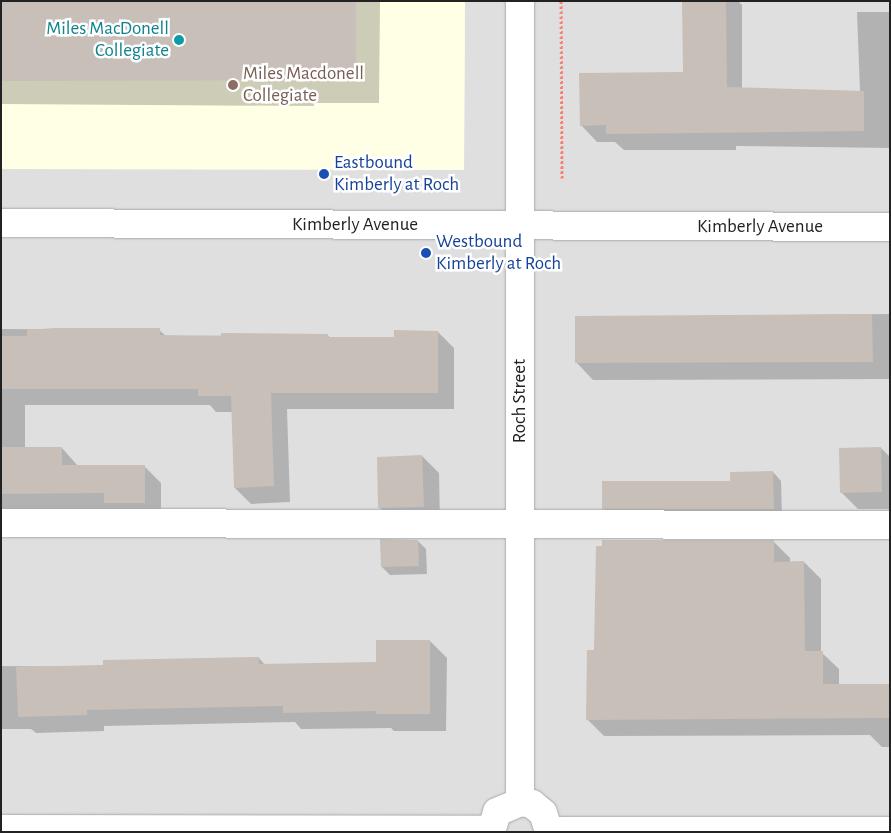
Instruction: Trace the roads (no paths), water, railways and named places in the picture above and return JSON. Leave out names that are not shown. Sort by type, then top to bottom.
[{"type":"street","name":"Roch Street","points":[[520,1],[520,802]]},
{"type":"street","name":"Kimberly Avenue","points":[[1,223],[890,227]]},
{"type":"street","points":[[1,524],[890,525]]},
{"type":"street","points":[[1,829],[491,831],[497,812],[520,802],[538,808],[546,818],[549,831],[890,831]]},
{"type":"place","name":"Miles MacDonell Collegiate","points":[[179,40]]},
{"type":"place","name":"Miles Macdonell Collegiate","points":[[233,85]]},
{"type":"place","name":"Eastbound Kimberly at Roch","points":[[324,174]]},
{"type":"place","name":"Westbound Kimberly at Roch","points":[[426,253]]}]
